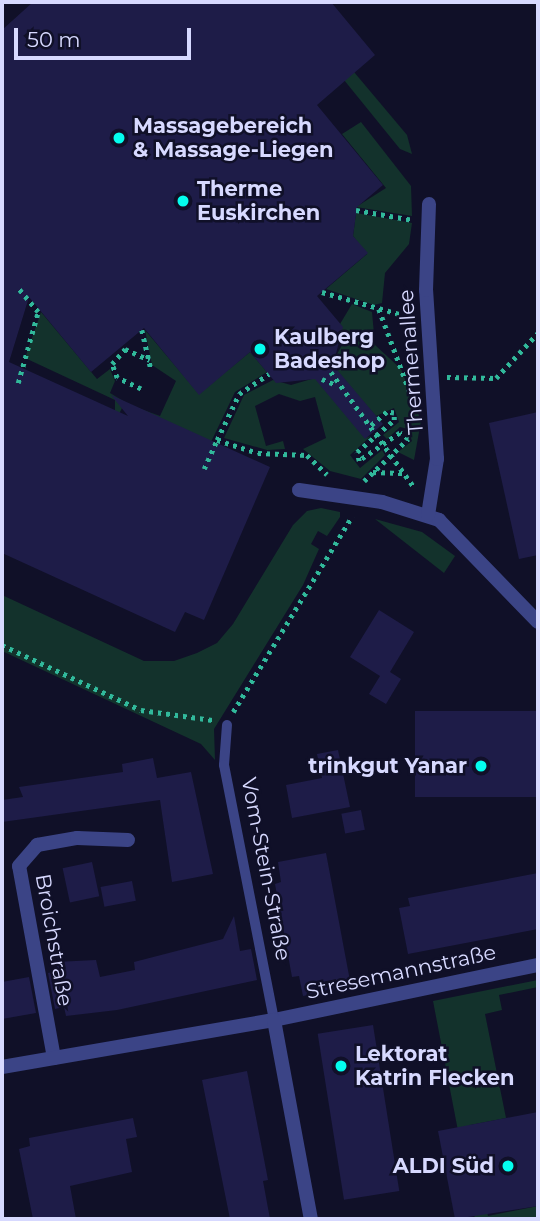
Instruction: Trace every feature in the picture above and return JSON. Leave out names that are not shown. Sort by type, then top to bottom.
[{"type":"street","name":"Thermenallee","points":[[428,515],[437,459],[428,321],[429,204]]},
{"type":"street","points":[[299,490],[361,491],[428,515],[452,531],[538,622]]},
{"type":"street","name":"Broichstraße","points":[[54,1058],[19,866],[27,850],[37,845],[77,838],[128,840]]},
{"type":"street","name":"Stresemannstraße","points":[[274,1020],[538,965]]},
{"type":"street","points":[[2,1067],[274,1020]]},
{"type":"street","name":"Vom-Stein-Straße","points":[[274,1020],[311,1219]]},
{"type":"lane","name":"Vom-Stein-Straße","points":[[227,725],[224,765],[274,1020]]},
{"type":"path","points":[[356,210],[428,222]]},
{"type":"path","points":[[18,383],[38,312],[19,289]]},
{"type":"path","points":[[321,292],[428,321]]},
{"type":"path","points":[[379,309],[417,412]]},
{"type":"path","points":[[142,330],[150,369]]},
{"type":"path","points":[[432,377],[496,378],[538,333]]},
{"type":"path","points":[[141,389],[117,378],[112,364],[125,348],[150,360]]},
{"type":"path","points":[[331,372],[335,385],[401,465]]},
{"type":"path","points":[[204,469],[239,394],[269,374]]},
{"type":"path","points":[[322,379],[335,385]]},
{"type":"path","points":[[2,645],[141,710],[160,716],[199,715],[227,725],[373,472],[407,442],[407,434],[384,444],[365,460],[358,459],[358,452],[394,420],[394,413],[387,412],[370,427]]},
{"type":"path","points":[[217,440],[258,453],[307,455],[335,478]]},
{"type":"path","points":[[373,472],[407,473]]},
{"type":"path","points":[[405,486],[419,474]]},
{"type":"path","points":[[354,482],[361,491]]},
{"type":"path","points":[[361,491],[372,486]]},
{"type":"green space","points":[[354,72],[407,135],[412,154],[400,149],[344,80]]},
{"type":"green space","points":[[361,122],[411,186],[412,216],[356,207],[386,188],[342,134]]},
{"type":"green space","points":[[356,213],[412,223],[409,244],[385,273],[382,303],[374,305],[326,289],[367,254],[353,236]]},
{"type":"green space","points":[[352,304],[372,312],[375,345],[401,369],[421,421],[414,460],[398,452],[412,441],[408,429],[400,427],[387,439],[383,435],[399,422],[394,408],[376,416],[331,365],[342,345],[340,324]]},
{"type":"green space","points":[[41,312],[97,379],[110,369],[115,381],[110,393],[125,402],[119,414],[115,416],[115,400],[25,358]]},
{"type":"green space","points":[[145,330],[199,394],[250,352],[267,372],[235,392],[210,444],[138,408],[160,416],[176,381],[152,365]]},
{"type":"green space","points":[[315,378],[365,438],[371,436],[350,455],[360,468],[382,450],[385,455],[361,479],[330,471],[303,449],[326,438],[315,397],[300,401],[279,394],[255,406],[266,446],[283,441],[285,449],[267,450],[224,438],[244,395],[273,380],[291,385]]},
{"type":"green space","points":[[321,508],[340,512],[340,517],[327,536],[318,531],[311,544],[319,549],[303,585],[214,729],[215,760],[201,744],[2,651],[2,595],[144,661],[174,661],[197,653],[217,643],[233,624],[293,525],[307,511]]},
{"type":"green space","points":[[375,519],[422,532],[455,556],[444,573]]},
{"type":"green space","points":[[538,980],[538,987],[499,995],[502,1010],[485,1014],[506,1118],[470,1125],[488,1216],[538,1206],[538,1219],[475,1219],[433,1001]]},
{"type":"building","name":"Therme Euskirchen","points":[[33,2],[331,2],[375,55],[317,105],[383,185],[357,207],[353,236],[368,253],[317,296],[343,327],[333,365],[383,424],[365,439],[315,379],[276,383],[250,352],[199,395],[144,328],[91,372],[29,297],[9,362],[128,416],[111,395],[270,467],[204,620],[185,612],[175,632],[2,553],[2,30]]},
{"type":"building","points":[[538,412],[538,555],[519,559],[489,423]]},
{"type":"building","points":[[379,610],[414,632],[390,672],[401,679],[386,704],[369,694],[380,676],[350,657]]},
{"type":"building","name":"trinkgut Yanar","points":[[415,711],[538,711],[538,797],[415,797]]},
{"type":"building","points":[[338,750],[350,807],[292,818],[286,785],[322,778],[317,754]]},
{"type":"building","points":[[153,758],[157,778],[191,772],[213,874],[172,882],[160,800],[2,822],[2,800],[23,797],[19,787],[123,772],[122,764]]},
{"type":"building","points":[[361,810],[365,830],[345,833],[341,814]]},
{"type":"building","points":[[326,853],[351,986],[303,996],[299,976],[292,977],[275,884],[281,882],[278,862]]},
{"type":"building","points":[[92,862],[99,896],[70,902],[63,868]]},
{"type":"building","points":[[538,873],[538,929],[408,954],[399,908],[410,906],[408,898]]},
{"type":"building","points":[[132,881],[136,901],[104,907],[101,887]]},
{"type":"building","points":[[234,916],[240,951],[251,949],[257,980],[117,1010],[66,1016],[64,1007],[55,1009],[48,973],[58,971],[56,962],[96,960],[100,977],[135,970],[134,962],[223,939]]},
{"type":"building","points":[[29,977],[36,1013],[2,1019],[2,982]]},
{"type":"building","points":[[373,1025],[399,1191],[344,1200],[318,1034]]},
{"type":"building","points":[[247,1071],[268,1180],[263,1181],[270,1219],[230,1219],[202,1080]]},
{"type":"building","name":"ALDI Süd","points":[[538,1112],[538,1206],[455,1219],[438,1131]]},
{"type":"building","points":[[133,1118],[137,1137],[126,1139],[132,1172],[70,1186],[76,1219],[33,1219],[19,1149],[30,1146],[29,1138]]},
{"type":"place","name":"Massagebereich & Massage-Liegen","points":[[119,138]]},
{"type":"place","name":"Therme Euskirchen","points":[[183,201]]},
{"type":"place","name":"Kaulberg Badeshop","points":[[260,349]]},
{"type":"place","name":"trinkgut Yanar","points":[[481,766]]},
{"type":"place","name":"Lektorat Katrin Flecken","points":[[341,1066]]},
{"type":"place","name":"ALDI Süd","points":[[508,1166]]}]
